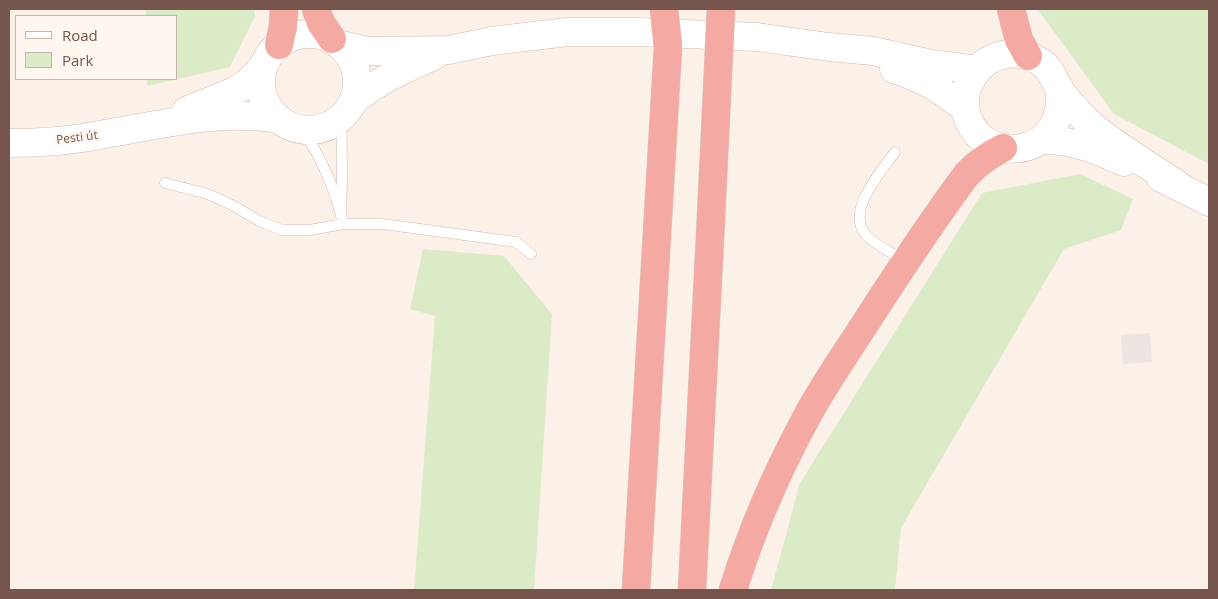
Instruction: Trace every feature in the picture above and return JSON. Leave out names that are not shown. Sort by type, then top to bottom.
[{"type":"highway","points":[[271,56],[283,27],[284,9]]},
{"type":"highway","points":[[316,9],[321,23],[336,42]]},
{"type":"highway","points":[[664,9],[668,47]]},
{"type":"highway","points":[[636,590],[669,9]]},
{"type":"highway","points":[[692,590],[721,9]]},
{"type":"highway","points":[[1011,9],[1019,40],[1028,56]]},
{"type":"highway","points":[[733,590],[757,520],[804,420],[906,262],[967,174],[979,161],[1003,148]]},
{"type":"main road","points":[[271,56],[261,85],[263,95],[269,108],[278,119],[291,127],[303,130],[316,130],[327,127],[371,86],[403,68],[449,50],[492,41],[567,32],[603,31],[757,36],[872,51],[931,64],[976,70]]},
{"type":"main road","points":[[145,127],[235,91],[247,83],[271,56],[296,36],[306,34],[319,35],[368,51],[449,50]]},
{"type":"main road","points":[[336,42],[348,53],[355,66],[358,80],[357,91],[348,109]]},
{"type":"main road","points":[[829,46],[927,82],[948,94],[966,110]]},
{"type":"main road","points":[[1014,53],[1028,56],[1042,63],[1054,75],[1060,90],[1061,104],[1058,118],[1051,131],[1041,140],[1029,146],[1016,149],[1003,148],[990,143],[979,135],[970,123],[966,110],[965,96],[969,82],[976,70],[987,61],[1000,55],[1014,53]]},
{"type":"main road","points":[[1060,90],[1091,124],[1178,185]]},
{"type":"main road","points":[[145,127],[240,115],[256,115],[278,119]]},
{"type":"main road","name":"Pesti út","points":[[9,143],[66,140],[145,127]]},
{"type":"main road","points":[[1041,140],[1060,140],[1077,143],[1178,185],[1209,202]]},
{"type":"lane","points":[[342,219],[348,109]]},
{"type":"lane","points":[[303,130],[319,157],[342,219]]},
{"type":"lane","points":[[894,152],[862,202],[860,219],[862,230],[871,240],[906,262]]},
{"type":"lane","points":[[165,183],[208,194],[234,206],[259,221],[282,230],[310,230],[342,219],[516,242],[531,254]]},
{"type":"shaded area","points":[[1150,333],[1152,362],[1123,364],[1121,335]]},
{"type":"green space","points":[[146,9],[254,9],[255,16],[230,67],[178,79],[178,15],[146,15]]},
{"type":"green space","points":[[1039,9],[1209,9],[1209,164],[1114,114]]},
{"type":"green space","points":[[147,80],[173,80],[147,86]]},
{"type":"green space","points":[[1080,174],[1133,199],[1121,230],[1064,249],[901,528],[895,590],[771,590],[800,483],[982,193]]},
{"type":"green space","points":[[423,249],[504,256],[552,314],[534,590],[414,590],[435,316],[410,309]]}]
